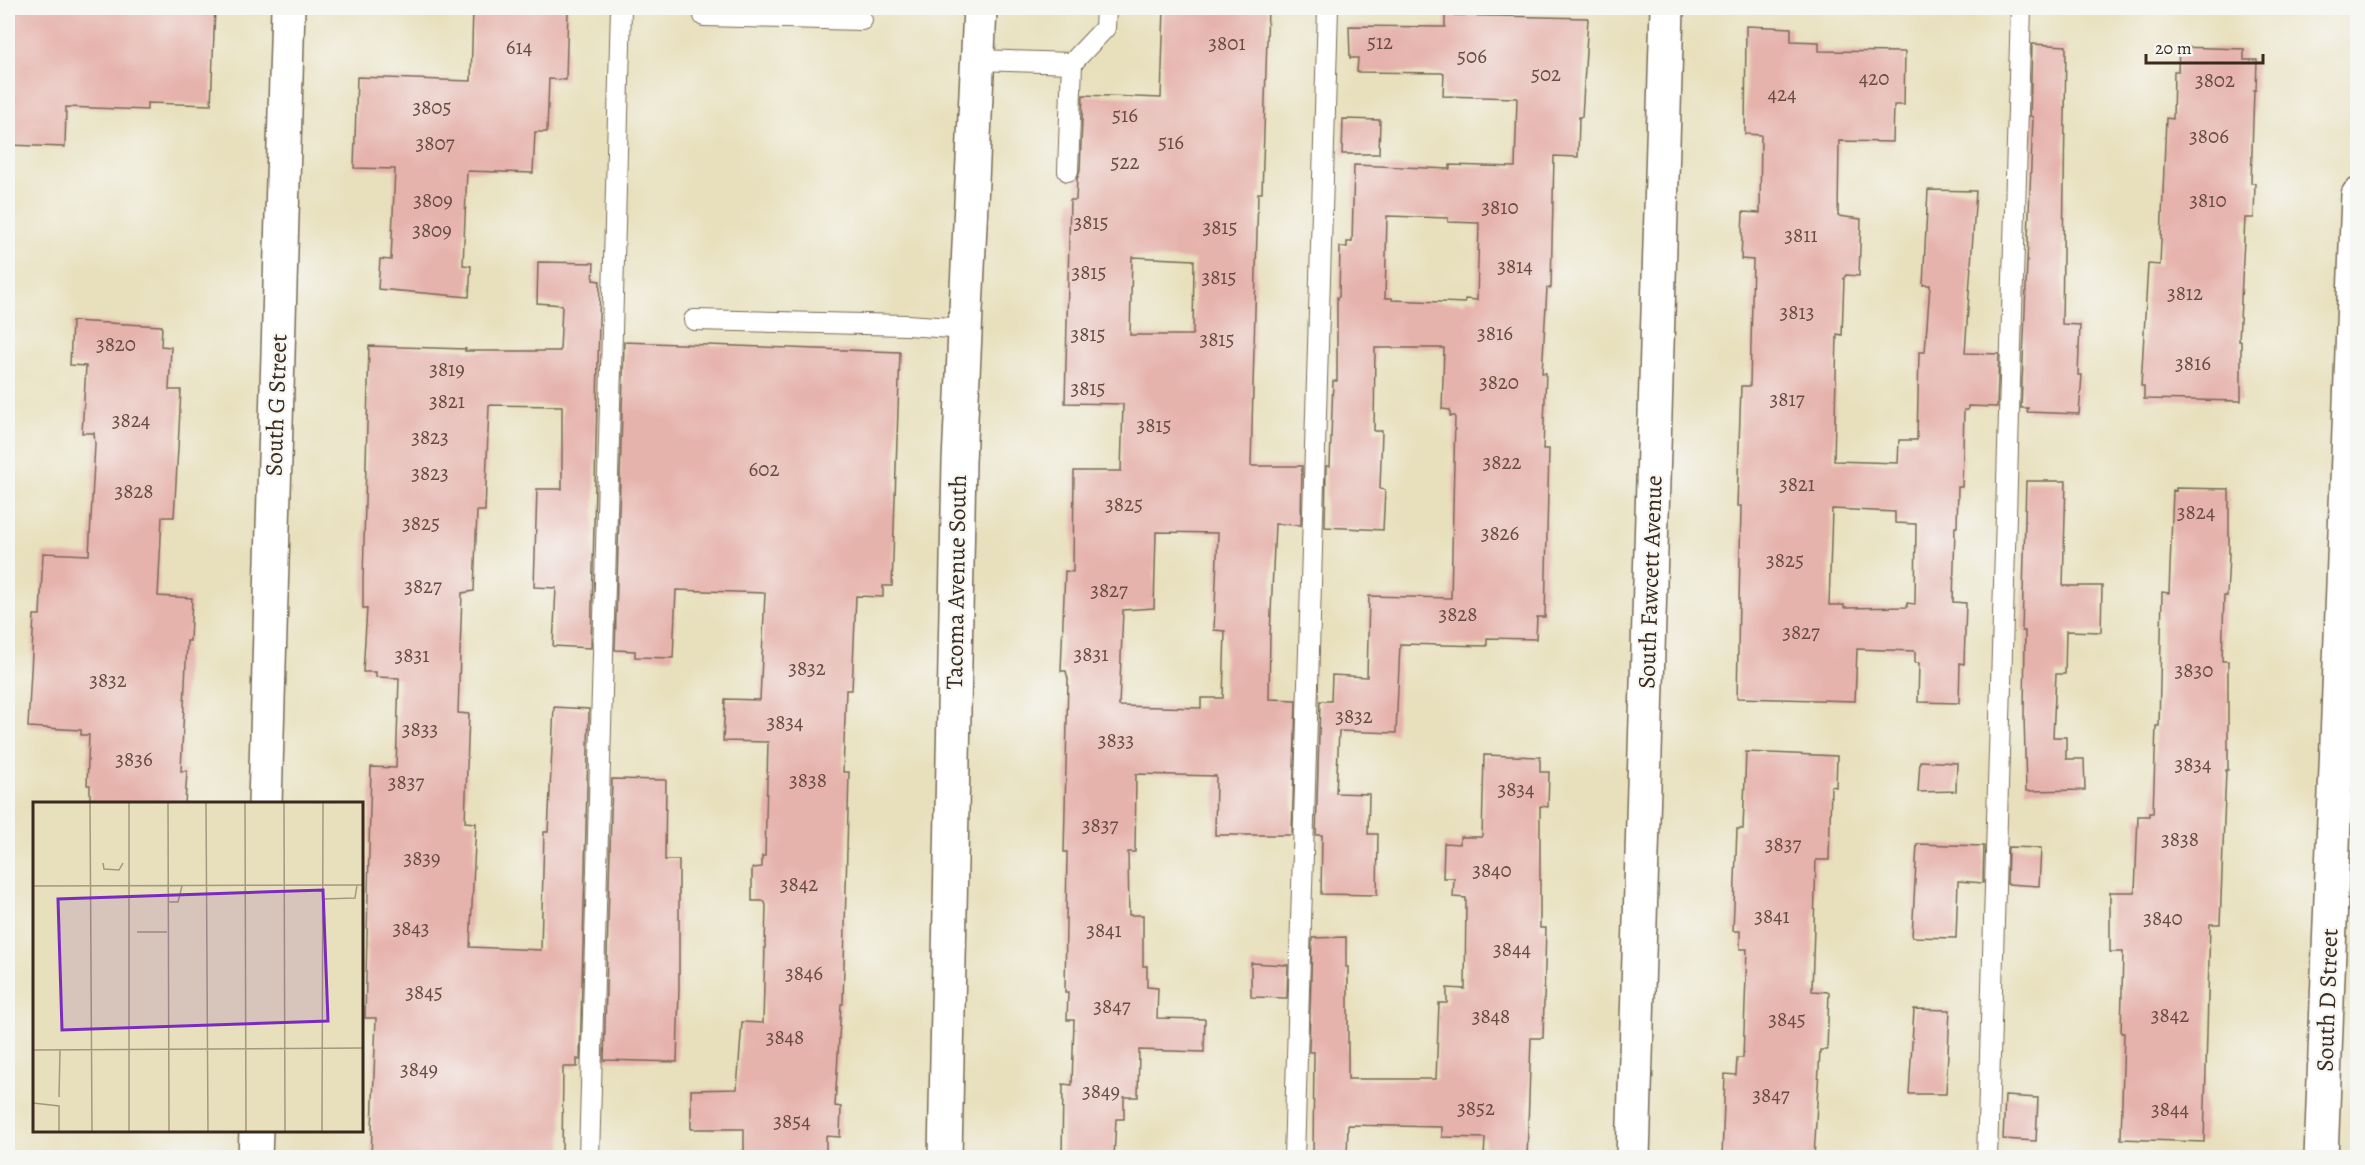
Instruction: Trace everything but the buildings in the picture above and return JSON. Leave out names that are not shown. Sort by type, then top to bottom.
[{"type":"street","name":"South G Street","points":[[265,802],[288,8]]},
{"type":"street","name":"Tacoma Avenue South","points":[[945,1158],[954,628],[980,8]]},
{"type":"street","name":"South Fawcett Avenue","points":[[1633,1158],[1667,8]]},
{"type":"street","name":"South D Street","points":[[2321,1158],[2358,195]]},
{"type":"street","points":[[255,1158],[256,1132]]},
{"type":"lane","points":[[589,1158],[621,8]]},
{"type":"lane","points":[[1068,171],[1072,63],[1105,28],[1106,8]]},
{"type":"lane","points":[[1294,1158],[1328,8]]},
{"type":"lane","points":[[1987,1158],[2021,8]]},
{"type":"lane","points":[[704,16],[862,20]]},
{"type":"lane","points":[[977,60],[1072,63]]},
{"type":"lane","points":[[694,320],[907,325],[966,329]]}]
